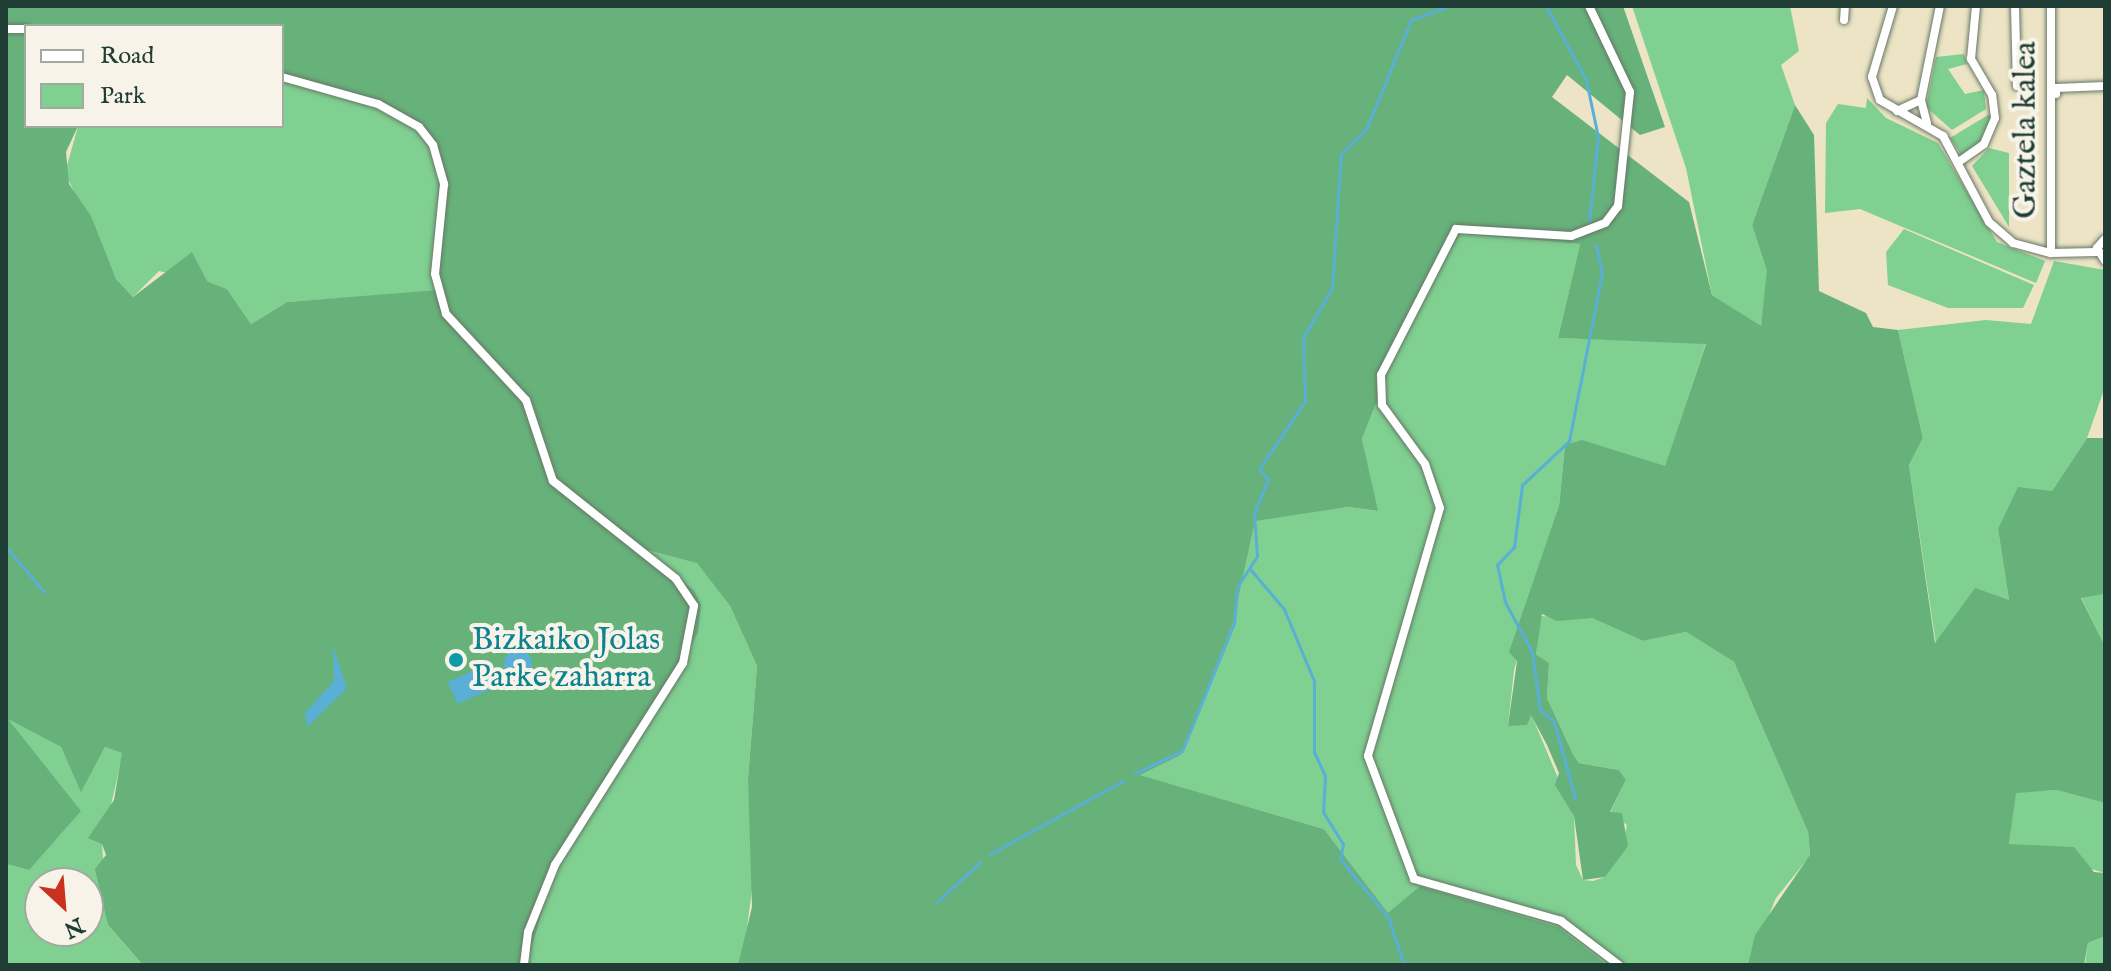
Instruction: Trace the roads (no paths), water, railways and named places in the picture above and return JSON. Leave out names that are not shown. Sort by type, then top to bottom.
[{"type":"street","points":[[1589,6],[1630,92],[1618,206],[1605,223],[1571,236],[1456,229],[1381,375],[1382,405],[1425,464],[1440,508],[1368,756],[1414,879],[1561,921],[1619,965]]},
{"type":"street","points":[[1844,20],[1845,6]]},
{"type":"street","points":[[1940,6],[1921,100],[1927,123],[1960,161],[2001,234],[2051,253],[2097,252],[2105,261]]},
{"type":"street","points":[[1960,161],[1984,144],[1995,118],[1992,95],[1971,59],[1976,6]]},
{"type":"street","points":[[2015,6],[2017,86]]},
{"type":"street","name":"Gaztela kalea","points":[[2051,6],[2051,253]]},
{"type":"street","points":[[1890,7],[1872,77],[1880,100],[1896,112],[1927,123]]},
{"type":"street","points":[[284,78],[378,104],[419,127],[433,145],[444,184],[435,274],[446,314],[526,400],[553,481],[676,579],[694,606],[683,663],[555,865],[528,932],[524,965]]},
{"type":"street","points":[[2053,94],[2056,88],[2105,86]]},
{"type":"street","points":[[1896,112],[1921,100]]},
{"type":"street","points":[[2097,252],[2105,239]]},
{"type":"water","points":[[333,646],[347,688],[307,727],[305,713],[334,681]]},
{"type":"water","points":[[518,650],[528,654],[532,664],[528,674],[518,678],[508,674],[504,664],[508,654]]},
{"type":"water","points":[[488,664],[498,686],[458,704],[448,682]]},
{"type":"waterway","points":[[1135,773],[1182,751],[1234,623],[1237,587],[1257,556],[1254,514],[1268,479],[1259,469],[1305,401],[1303,338],[1332,288],[1341,154],[1366,130],[1411,20],[1449,6]]},
{"type":"waterway","points":[[1546,6],[1586,80],[1598,137],[1589,221]]},
{"type":"waterway","points":[[1575,798],[1554,722],[1540,710],[1532,652],[1505,602],[1497,565],[1514,547],[1522,485],[1569,441],[1602,273],[1596,245]]},
{"type":"waterway","points":[[6,547],[44,592]]},
{"type":"waterway","points":[[1251,570],[1284,609],[1314,681],[1314,752],[1325,776],[1323,812],[1343,844],[1340,859],[1387,916]]},
{"type":"waterway","points":[[990,854],[1123,781]]},
{"type":"waterway","points":[[937,902],[980,862]]},
{"type":"waterway","points":[[1388,917],[1404,965]]},
{"type":"place","name":"Bizkaiko Jolas Parke zaharra","points":[[456,660]]}]
